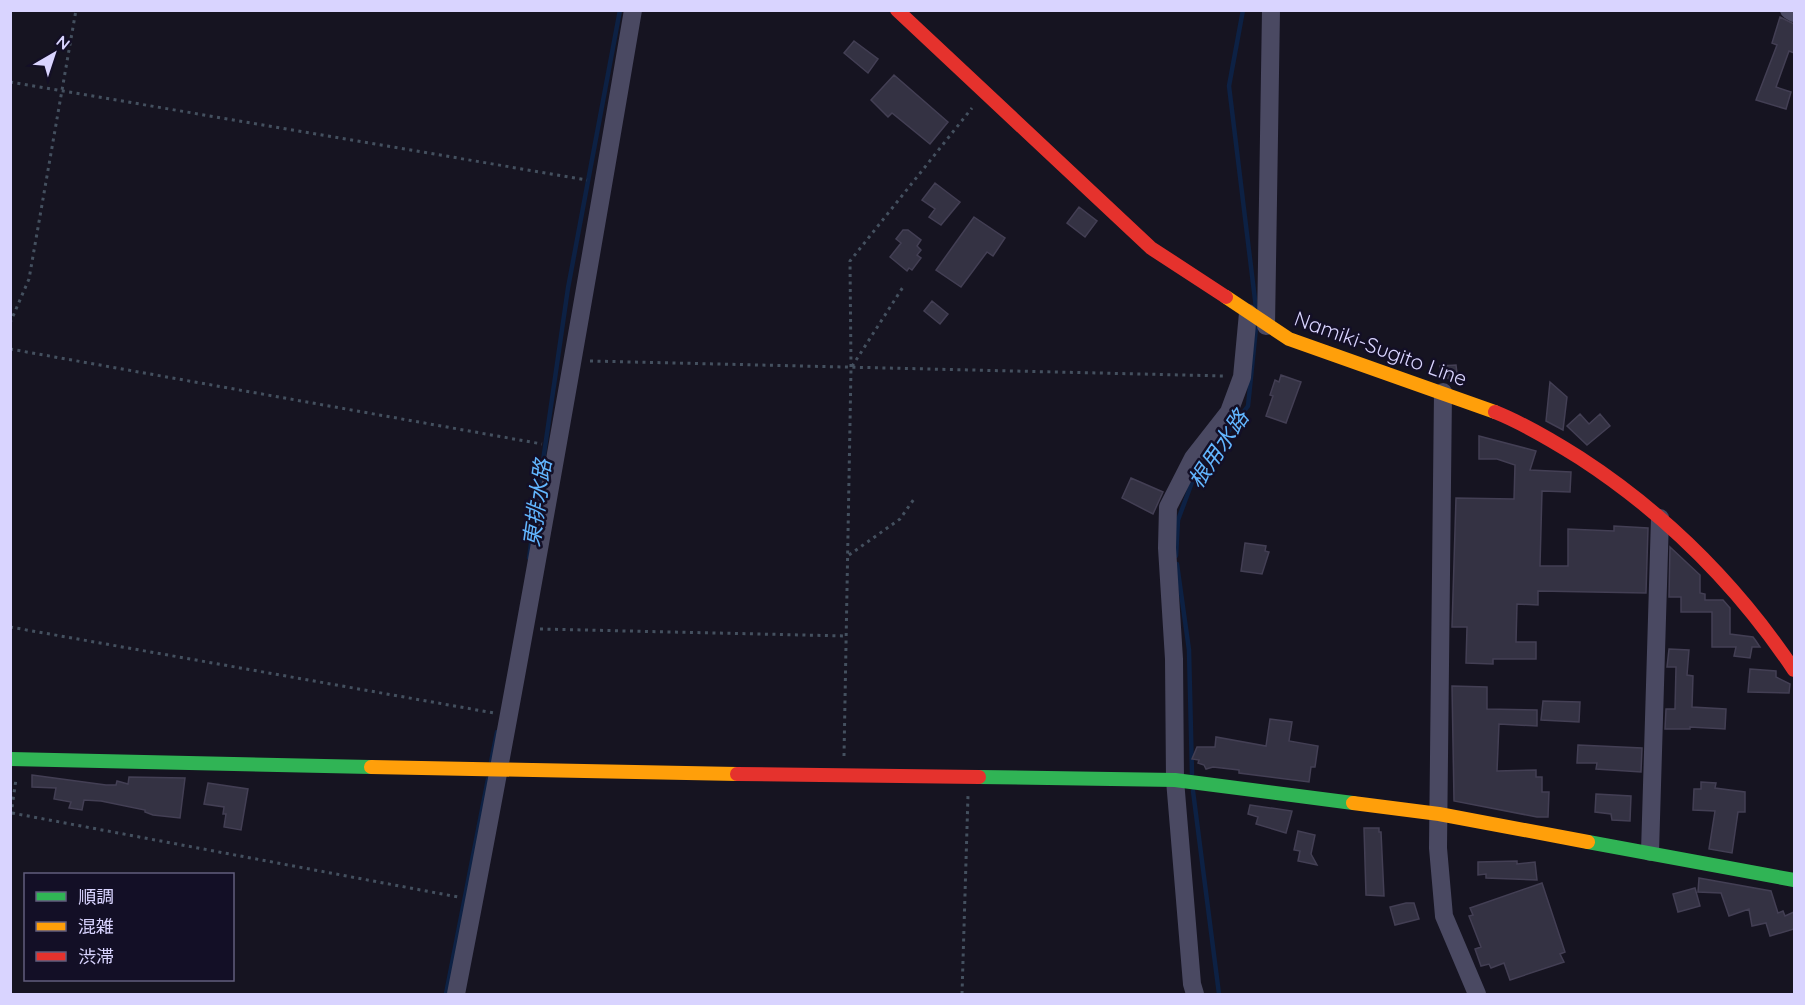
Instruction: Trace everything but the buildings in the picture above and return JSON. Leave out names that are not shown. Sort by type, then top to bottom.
[{"type":"street","points":[[456,994],[559,447],[633,10]]},
{"type":"street","name":"Namiki-Sugito Line","points":[[897,10],[1151,248],[1266,326],[1289,339],[1443,392],[1519,422],[1570,453],[1660,518],[1709,562],[1740,597],[1779,646],[1794,670]]},
{"type":"street","points":[[1266,326],[1271,10]]},
{"type":"street","points":[[1789,10],[1794,12]]},
{"type":"street","points":[[1195,994],[1182,893],[1175,780],[1173,659],[1167,548],[1168,507],[1193,458],[1229,412],[1242,377],[1248,313]]},
{"type":"street","points":[[1443,392],[1439,868],[1444,916],[1477,994]]},
{"type":"street","points":[[1650,852],[1660,518]]},
{"type":"street","points":[[14,759],[500,770],[1175,780],[1439,814],[1794,880]]},
{"type":"path","points":[[10,323],[29,279],[76,10]]},
{"type":"path","points":[[10,82],[604,183]]},
{"type":"path","points":[[843,776],[849,555],[850,261],[985,92]]},
{"type":"path","points":[[851,368],[903,287]]},
{"type":"path","points":[[10,349],[559,447]]},
{"type":"path","points":[[573,360],[1242,377]]},
{"type":"path","points":[[849,555],[900,519],[914,499]]},
{"type":"path","points":[[10,627],[510,716]]},
{"type":"path","points":[[526,628],[847,636]]},
{"type":"path","points":[[10,822],[14,759]]},
{"type":"path","points":[[962,994],[968,778]]},
{"type":"path","points":[[12,813],[474,900]]},
{"type":"waterway","name":"東排水路","points":[[529,558],[568,288],[620,10]]},
{"type":"waterway","name":"根用水路","points":[[1243,10],[1229,86],[1256,308]]},
{"type":"waterway","name":"根用水路","points":[[1176,556],[1178,520],[1194,477],[1248,406],[1256,328]]},
{"type":"waterway","name":"根用水路","points":[[1177,564],[1189,650],[1192,774]]},
{"type":"waterway","name":"東排水路","points":[[491,762],[497,732]]},
{"type":"waterway","name":"東排水路","points":[[446,994],[488,779]]},
{"type":"waterway","name":"根用水路","points":[[1193,791],[1219,994]]},
{"type":"traffic: fast","points":[[10,759],[371,767]]},
{"type":"traffic: fast","points":[[979,777],[1175,780],[1353,803]]},
{"type":"traffic: fast","points":[[1588,842],[1794,880]]},
{"type":"traffic: slow","points":[[1226,297],[1289,339],[1495,412]]},
{"type":"traffic: slow","points":[[371,767],[737,774]]},
{"type":"traffic: slow","points":[[1353,803],[1439,814],[1588,842]]},
{"type":"traffic: jam","points":[[897,10],[1151,248],[1226,297]]},
{"type":"traffic: jam","points":[[1495,412],[1528,427],[1580,458],[1612,480],[1670,527],[1724,580],[1749,609],[1794,670]]},
{"type":"traffic: jam","points":[[737,774],[979,777]]}]
